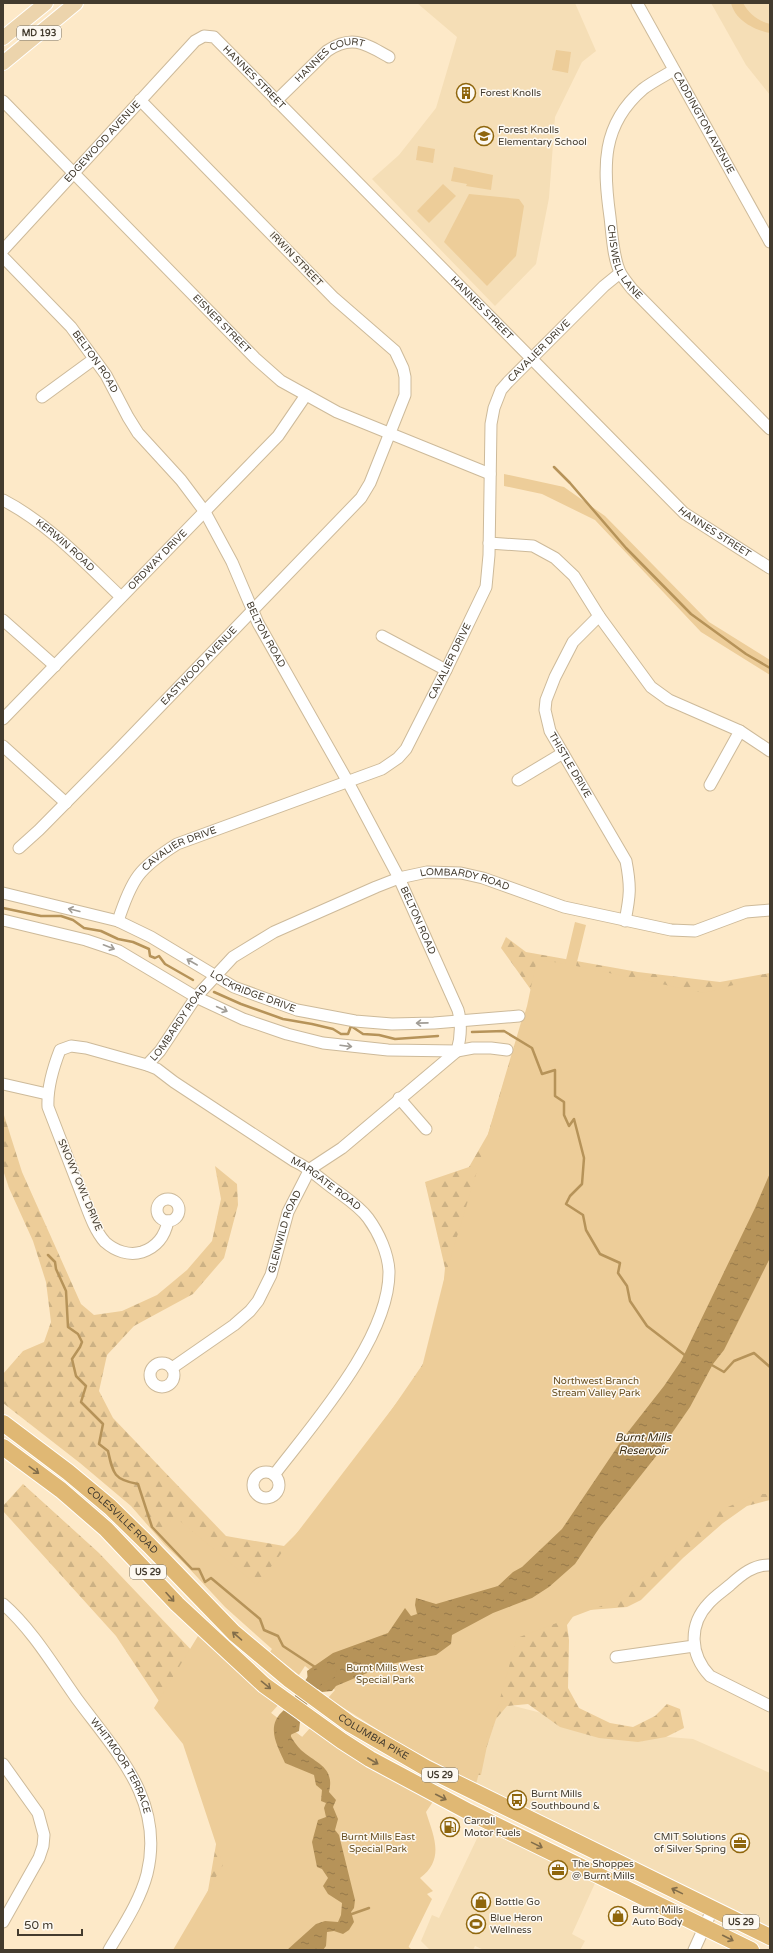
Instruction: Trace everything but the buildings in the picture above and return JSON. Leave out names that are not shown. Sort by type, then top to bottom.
[{"type":"highway","name":"COLESVILLE ROAD","points":[[3,1423],[68,1472],[110,1507],[234,1633],[302,1689]]},
{"type":"highway","name":"COLESVILLE ROAD","points":[[3,1447],[61,1490],[106,1529],[189,1615],[264,1685],[290,1704]]},
{"type":"highway","name":"COLUMBIA PIKE","points":[[302,1689],[367,1734],[426,1768],[770,1937]]},
{"type":"highway","name":"COLUMBIA PIKE","points":[[290,1704],[370,1759],[414,1784],[751,1950]]},
{"type":"main road","name":"MD 193","points":[[3,37],[46,3]]},
{"type":"main road","name":"MD 193","points":[[3,63],[76,3]]},
{"type":"street","name":"CADDINGTON AVENUE","points":[[637,3],[770,242]]},
{"type":"street","name":"EDGEWOOD AVENUE","points":[[3,250],[195,41],[204,36]]},
{"type":"street","name":"HANNES STREET","points":[[204,36],[214,37],[684,513],[770,568]]},
{"type":"street","name":"HANNES COURT","points":[[276,101],[327,51],[336,45],[353,41],[363,42],[389,57]]},
{"type":"street","name":"CHISWELL LANE","points":[[674,70],[644,89],[624,109],[614,126],[606,151],[605,183],[615,252],[620,273],[632,289],[770,429]]},
{"type":"street","name":"IRWIN STREET","points":[[140,100],[334,298],[395,351],[403,368],[405,377],[405,395],[390,434]]},
{"type":"street","name":"EISNER STREET","points":[[3,101],[255,358],[281,380],[337,412],[490,474]]},
{"type":"street","name":"BELTON ROAD","points":[[3,257],[71,327],[106,375],[138,433],[181,480],[205,512],[232,562],[253,610],[282,667],[348,782],[399,878],[458,1010],[461,1037],[457,1051]]},
{"type":"street","name":"CAVALIER DRIVE","points":[[118,921],[130,886],[137,876],[152,859],[177,844],[382,769],[398,758],[406,749],[486,588],[489,543],[491,424],[494,408],[502,390],[530,358],[604,286],[620,273]]},
{"type":"street","points":[[42,397],[94,359]]},
{"type":"street","name":"ORDWAY DRIVE","points":[[3,719],[278,436],[306,395]]},
{"type":"street","name":"EASTWOOD AVENUE","points":[[19,848],[66,803],[361,498],[370,483],[390,434]]},
{"type":"street","name":"KERWIN ROAD","points":[[3,500],[18,508],[50,530],[122,597]]},
{"type":"street","points":[[489,543],[533,546],[555,558],[574,576],[599,616],[652,688],[670,700],[740,731],[770,751]]},
{"type":"street","name":"THISTLE DRIVE","points":[[599,616],[573,642],[546,700],[545,710],[550,731],[626,861],[630,885],[630,897],[625,921]]},
{"type":"street","points":[[3,620],[55,666]]},
{"type":"street","points":[[382,636],[446,670]]},
{"type":"street","points":[[710,785],[740,731]]},
{"type":"street","points":[[3,746],[66,803]]},
{"type":"street","points":[[518,780],[563,754]]},
{"type":"street","name":"LOMBARDY ROAD","points":[[148,1065],[160,1051],[196,997],[233,957],[274,932],[399,878],[427,872],[461,873],[483,878],[564,907],[671,930],[694,931],[746,912],[770,910]]},
{"type":"street","name":"LOCKRIDGE DRIVE","points":[[3,893],[118,921],[151,937],[234,987],[255,996],[297,1010],[355,1021],[392,1024],[460,1021],[519,1016]]},
{"type":"street","points":[[3,920],[86,940],[119,951],[196,997],[243,1019],[287,1034],[323,1042],[388,1050],[457,1051],[474,1048],[507,1050]]},
{"type":"street","name":"MARGATE ROAD","points":[[47,1094],[60,1050],[71,1046],[148,1065],[157,1069],[174,1082],[294,1161],[310,1169],[359,1208],[379,1236],[387,1258],[389,1271],[387,1293],[367,1347],[336,1394],[274,1475]]},
{"type":"street","name":"GLENWILD ROAD","points":[[172,1368],[234,1325],[250,1311],[258,1301],[271,1275],[288,1212],[310,1169],[342,1148],[399,1098],[457,1051]]},
{"type":"street","points":[[3,1084],[47,1094]]},
{"type":"street","name":"SNOWY OWL DRIVE","points":[[47,1094],[48,1107],[62,1146],[93,1221],[104,1241],[112,1248],[122,1252],[140,1252],[157,1244],[165,1234],[168,1221]]},
{"type":"street","points":[[399,1098],[426,1129]]},
{"type":"street","points":[[770,1565],[756,1567],[744,1573],[709,1602],[699,1615],[694,1628],[694,1646],[703,1668],[710,1676],[770,1706]]},
{"type":"street","name":"WHITMOOR TERRACE","points":[[3,1604],[28,1632],[125,1763],[142,1794],[149,1816],[151,1850],[147,1874],[132,1911],[109,1950]]},
{"type":"street","points":[[616,1657],[694,1646]]},
{"type":"street","points":[[3,1764],[38,1813],[44,1835],[40,1858],[3,1922]]},
{"type":"street","points":[[694,1950],[713,1908]]},
{"type":"shaded area","name":"Forest Knolls Elementary School","points":[[417,3],[575,3],[596,51],[582,62],[555,117],[549,198],[536,264],[495,306],[372,179],[399,155],[436,108],[457,37]]},
{"type":"shaded area","points":[[711,3],[770,3],[770,95],[746,65]]},
{"type":"shaded area","points":[[498,1702],[620,1733],[693,1739],[770,1773],[770,1928],[476,1783]]},
{"type":"shaded area","points":[[482,1828],[596,1881],[572,1934],[585,1941],[580,1950],[484,1950],[475,1946],[473,1950],[430,1950],[421,1941],[432,1915],[439,1918]]},
{"type":"green space","points":[[731,3],[743,3],[754,16],[770,24],[770,33],[752,27],[746,23],[733,9]]},
{"type":"green space","points":[[556,50],[571,52],[568,73],[552,70]]},
{"type":"green space","points":[[418,146],[435,149],[433,163],[416,160]]},
{"type":"green space","points":[[454,167],[493,175],[491,190],[466,186],[467,184],[451,181]]},
{"type":"green space","points":[[443,184],[456,196],[429,223],[417,211]]},
{"type":"green space","points":[[469,194],[519,199],[524,206],[516,256],[487,286],[444,242]]},
{"type":"green space","points":[[504,474],[564,487],[605,516],[709,622],[770,660],[770,675],[701,632],[595,520],[542,494],[504,486]]},
{"type":"green space","name":"Northwest Branch Stream Valley Park","points":[[575,922],[586,925],[576,966],[704,993],[752,980],[770,979],[770,1494],[756,1494],[715,1513],[617,1600],[517,1638],[476,1784],[399,1743],[328,1698],[335,1690],[305,1666],[299,1675],[270,1652],[272,1649],[225,1607],[159,1536],[174,1516],[257,1585],[421,1371],[443,1283],[527,1006],[537,959],[565,964]]},
{"type":"green space","points":[[506,937],[526,952],[638,972],[720,982],[770,973],[770,1173],[232,1609],[165,1545],[131,1506],[80,1463],[3,1403],[3,1374],[23,1351],[44,1342],[51,1322],[46,1282],[33,1241],[9,1188],[3,1170],[3,1112],[22,1172],[81,1304],[94,1315],[122,1311],[157,1295],[187,1270],[212,1241],[221,1199],[215,1166],[237,1184],[238,1205],[224,1258],[193,1294],[134,1326],[107,1355],[99,1391],[113,1418],[226,1536],[284,1546],[313,1517],[388,1415],[438,1342],[445,1268],[425,1182],[469,1167],[488,1134],[522,1019],[536,997],[501,948]]},
{"type":"green space","points":[[770,1258],[770,1500],[747,1506],[723,1523],[683,1558],[641,1600],[627,1607],[577,1611],[567,1625],[569,1640],[568,1688],[579,1708],[610,1723],[633,1727],[655,1716],[667,1704],[680,1709],[684,1728],[666,1737],[638,1742],[599,1738],[560,1727],[528,1704],[507,1706],[496,1719],[487,1746],[481,1775],[465,1775],[423,1669]]},
{"type":"green space","points":[[23,1484],[99,1553],[197,1656],[347,1772],[398,1937],[412,1950],[184,1950],[205,1908],[218,1833],[188,1745],[116,1636],[3,1511],[3,1506]]},
{"type":"green space","name":"Burnt Mills East Special Park","points":[[198,1636],[255,1688],[280,1703],[271,1713],[302,1737],[311,1727],[434,1800],[426,1812],[434,1839],[435,1855],[433,1863],[428,1871],[420,1878],[433,1891],[427,1894],[432,1899],[407,1950],[173,1950],[223,1865],[183,1744],[154,1708]]},
{"type":"water","name":"Burnt Mills Reservoir","points":[[770,1173],[770,1258],[724,1350],[713,1364],[690,1407],[657,1455],[600,1527],[575,1564],[549,1587],[532,1598],[493,1613],[452,1635],[451,1644],[436,1655],[391,1664],[336,1686],[332,1691],[322,1692],[308,1682],[307,1671],[333,1653],[388,1633],[405,1608],[411,1616],[417,1614],[415,1605],[416,1598],[436,1604],[498,1586],[513,1572],[522,1567],[562,1529],[624,1437],[664,1386],[681,1361],[755,1208]]},
{"type":"water","points":[[284,1710],[300,1722],[299,1731],[290,1735],[294,1741],[301,1750],[327,1771],[330,1784],[329,1792],[336,1800],[333,1807],[338,1819],[335,1830],[339,1835],[355,1900],[354,1908],[351,1912],[354,1922],[349,1930],[343,1934],[334,1931],[327,1932],[326,1946],[323,1950],[287,1950],[316,1924],[325,1921],[338,1922],[341,1915],[342,1903],[328,1894],[323,1886],[328,1878],[322,1869],[317,1867],[312,1842],[318,1820],[326,1817],[324,1808],[326,1803],[321,1801],[322,1790],[316,1785],[314,1775],[285,1763],[276,1743],[274,1736],[275,1722]]},
{"type":"waterway","points":[[554,467],[570,483],[626,548],[691,614],[746,654],[770,668]]},
{"type":"waterway","points":[[3,908],[41,916],[61,916],[73,920],[84,928],[101,931],[118,939],[133,942],[149,949],[150,956],[155,958],[159,956],[165,964],[193,980]]},
{"type":"waterway","points":[[214,992],[241,1004],[283,1019],[333,1029],[341,1034],[348,1034],[351,1026],[363,1034],[379,1035],[395,1039],[438,1036]]},
{"type":"waterway","points":[[472,1032],[504,1031],[532,1048],[542,1074],[555,1070],[555,1096],[564,1102],[564,1115],[569,1126],[574,1119],[584,1158],[582,1184],[570,1196],[566,1204],[583,1215],[586,1230],[600,1254],[620,1263],[618,1273],[627,1286],[630,1301],[647,1326],[686,1356]]},
{"type":"waterway","points":[[48,1255],[55,1262],[56,1269],[66,1291],[68,1327],[78,1334],[82,1342],[72,1359],[76,1376],[86,1386],[81,1402],[103,1424],[99,1444],[108,1451],[111,1465],[116,1475],[119,1478],[138,1484],[152,1527],[192,1569],[199,1569],[205,1582],[211,1578],[260,1619],[264,1630],[278,1636],[283,1646],[315,1667]]},
{"type":"waterway","points":[[710,1364],[724,1372],[734,1361],[754,1353],[770,1367]]},
{"type":"waterway","points":[[284,1733],[285,1724],[316,1678],[329,1672]]},
{"type":"waterway","points":[[349,1915],[369,1908]]},
{"type":"place","name":"Forest Knolls","points":[[466,93]]},
{"type":"place","name":"Forest Knolls Elementary School","points":[[484,136]]},
{"type":"place","name":"Burnt Mills Southbound &","points":[[517,1800]]},
{"type":"place","name":"Carroll Motor Fuels","points":[[450,1827]]},
{"type":"place","name":"CMIT Solutions of Silver Spring","points":[[740,1843]]},
{"type":"place","name":"The Shoppes @ Burnt Mills","points":[[558,1870]]},
{"type":"place","name":"Bottle Go","points":[[481,1902]]},
{"type":"place","name":"Burnt Mills Auto Body","points":[[618,1916]]},
{"type":"place","name":"Blue Heron Wellness","points":[[476,1924]]},
{"type":"park label","name":"Burnt Mills West Special Park","points":[[385,1674]]}]
